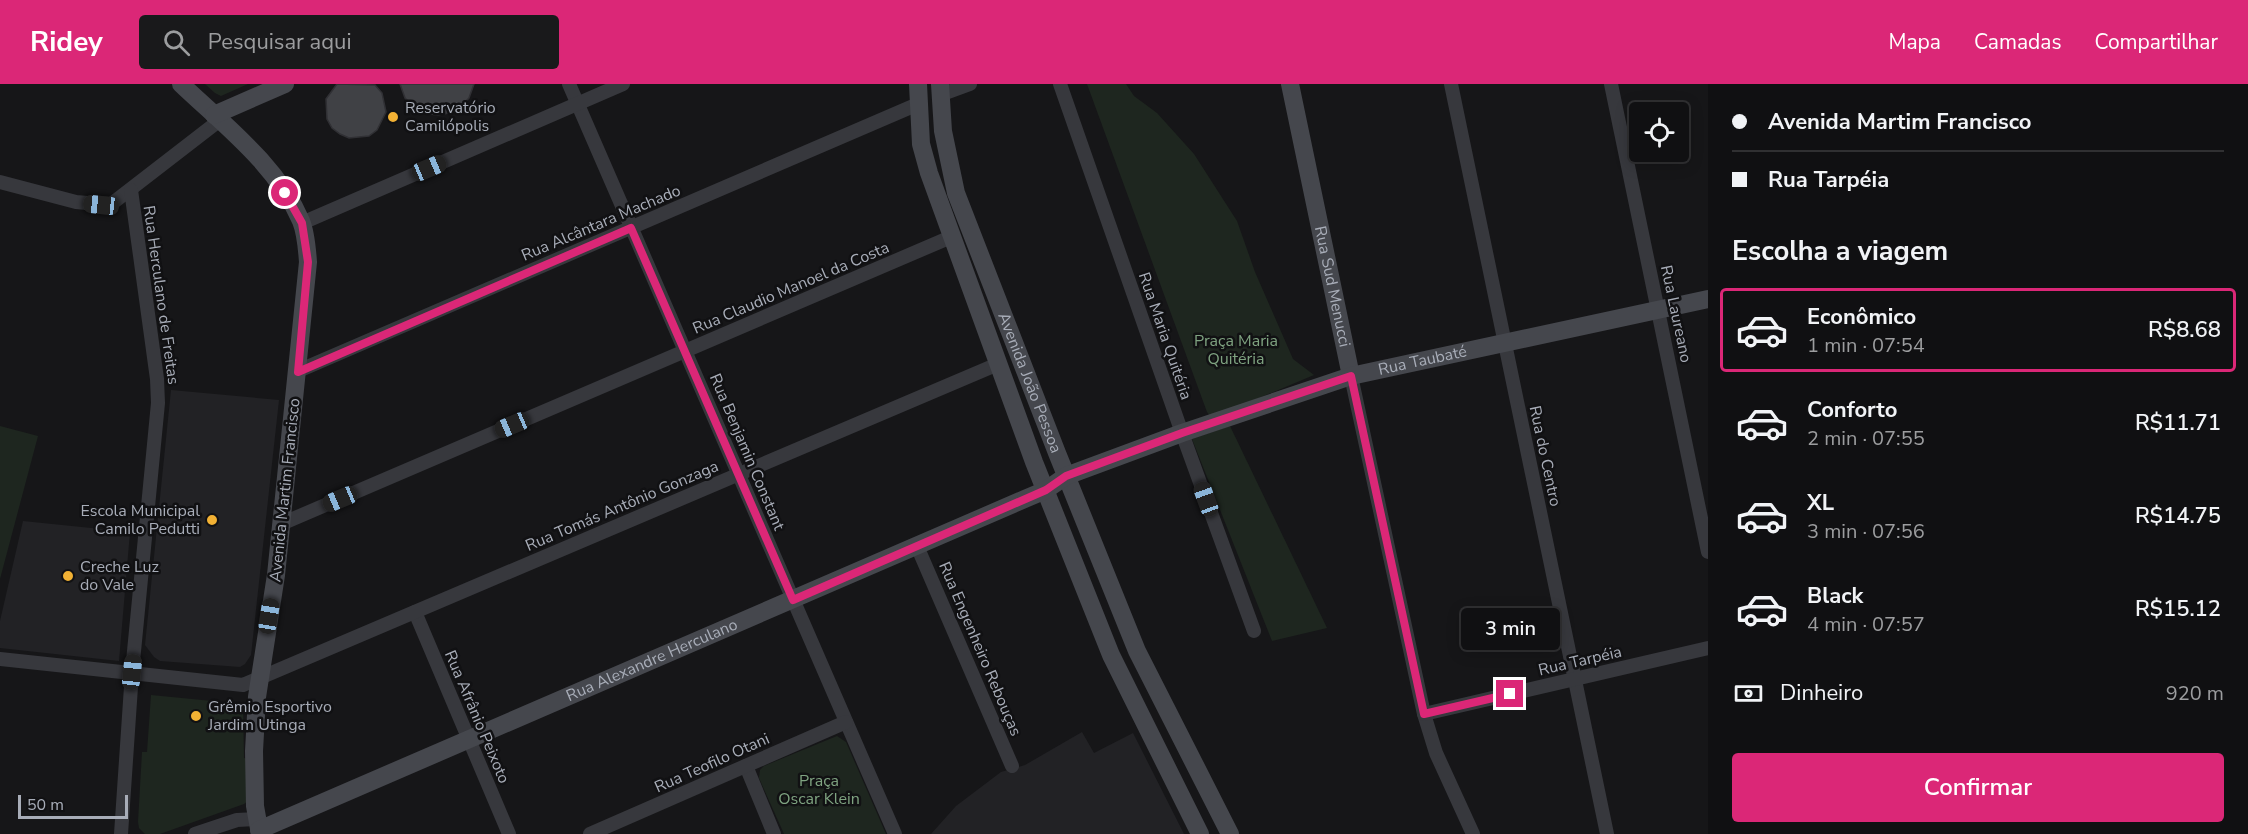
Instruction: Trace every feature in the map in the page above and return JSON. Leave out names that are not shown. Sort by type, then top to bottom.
[{"type":"main road","name":"Avenida Martim Francisco","points":[[181,84],[248,147],[273,176],[302,223],[308,262],[281,524],[260,679],[254,751],[258,828]]},
{"type":"main road","points":[[217,117],[285,84]]},
{"type":"main road","name":"Avenida João Pessoa","points":[[918,84],[921,144],[926,163],[998,364],[1111,655],[1200,834]]},
{"type":"main road","name":"Rua Sud Menucci","points":[[1290,84],[1351,376]]},
{"type":"main road","name":"Avenida João Pessoa","points":[[940,90],[946,150],[956,193],[1066,476],[1137,651],[1230,834]]},
{"type":"main road","name":"Rua Taubaté","points":[[1046,490],[1066,476],[1182,433],[1351,376],[1708,298]]},
{"type":"main road","name":"Rua Alexandre Herculano","points":[[258,828],[469,740],[1046,490]]},
{"type":"street","name":"Rua Benjamin Constant","points":[[569,84],[895,834]]},
{"type":"street","points":[[302,223],[623,84]]},
{"type":"street","points":[[940,90],[970,84]]},
{"type":"street","name":"Rua Maria Quitéria","points":[[1060,84],[1254,631]]},
{"type":"street","name":"Rua do Centro","points":[[1451,84],[1607,834]]},
{"type":"street","name":"Rua Laureano","points":[[1611,84],[1708,552]]},
{"type":"street","name":"Rua Alcântara Machado","points":[[298,372],[918,104]]},
{"type":"street","points":[[0,182],[76,202],[106,205],[115,203],[217,117]]},
{"type":"street","name":"Rua Herculano de Freitas","points":[[121,834],[132,672],[158,403],[157,379],[131,190]]},
{"type":"street","name":"Rua Claudio Manoel da Costa","points":[[281,524],[951,237]]},
{"type":"street","name":"Rua Tomás Antônio Gonzaga","points":[[0,659],[243,685],[998,364]]},
{"type":"street","name":"Rua Sud Menucci","points":[[1351,376],[1424,714],[1436,753],[1473,834]]},
{"type":"street","name":"Rua Engenheiro Rebouças","points":[[917,546],[1012,766]]},
{"type":"street","name":"Rua Afrânio Peixoto","points":[[415,612],[509,834]]},
{"type":"street","name":"Rua Tarpéia","points":[[1424,714],[1708,648]]},
{"type":"street","name":"Rua Teofilo Otani","points":[[590,834],[846,722]]},
{"type":"street","points":[[746,766],[774,834]]},
{"type":"street","points":[[195,834],[237,820],[258,828]]},
{"type":"shaded area","name":"Escola Municipal Camilo Pedutti","points":[[171,390],[279,400],[251,655],[240,667],[160,661],[145,645]]},
{"type":"shaded area","name":"Creche Luz do Vale","points":[[23,521],[130,532],[119,661],[0,648],[0,621]]},
{"type":"shaded area","points":[[1082,732],[1094,753],[1133,733],[1184,834],[931,834],[956,806],[1001,772],[1025,765]]},
{"type":"green space","points":[[205,84],[248,84],[221,96]]},
{"type":"green space","name":"Praça Maria Quitéria","points":[[1087,84],[1126,84],[1134,96],[1157,113],[1194,154],[1237,221],[1255,272],[1293,359],[1314,375],[1216,416],[1210,416]]},
{"type":"green space","points":[[0,426],[38,436],[0,579]]},
{"type":"green space","points":[[1230,426],[1327,628],[1272,641],[1192,439]]},
{"type":"green space","points":[[151,695],[243,704],[244,758],[249,759],[249,800],[244,804],[160,834],[145,834],[139,828],[142,752],[147,752]]},
{"type":"green space","name":"Praça Oscar Klein","points":[[837,736],[846,742],[886,834],[784,834],[759,778],[760,770],[764,766]]},
{"type":"building","points":[[337,84],[375,85],[382,93],[386,112],[377,130],[369,136],[349,138],[332,128],[327,119],[326,99]]},
{"type":"building","points":[[400,84],[474,84],[469,98],[460,107],[449,113],[437,115],[424,113],[414,107],[405,98]]},
{"type":"place","name":"Reservatório Camilópolis","points":[[393,117]]},
{"type":"place","name":"Escola Municipal Camilo Pedutti","points":[[212,520]]},
{"type":"place","name":"Creche Luz do Vale","points":[[68,576]]},
{"type":"place","name":"Grêmio Esportivo Jardim Utinga","points":[[196,716]]},
{"type":"route","points":[[285,193],[302,223],[308,262],[308,282],[298,372],[631,228],[793,600],[1046,490],[1066,476],[1182,433],[1351,376],[1424,714],[1510,694]]}]
